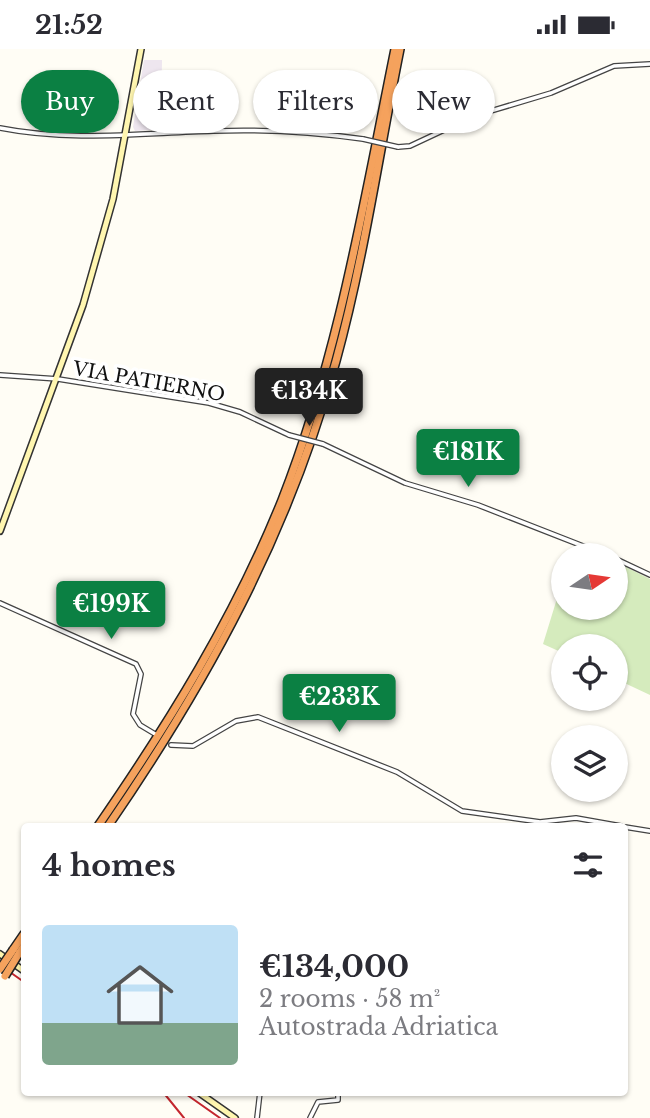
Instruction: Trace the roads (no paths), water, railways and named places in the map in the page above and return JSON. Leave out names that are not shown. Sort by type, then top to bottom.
[{"type":"highway","points":[[100,823],[192,683],[241,592],[282,499],[313,410],[338,320],[395,49]]},
{"type":"highway","points":[[110,823],[162,748],[215,659],[254,585],[289,502],[321,409],[342,335],[400,49]]},
{"type":"highway","points":[[2,976],[21,941]]},
{"type":"highway","points":[[16,953],[21,949]]},
{"type":"main road","points":[[0,531],[58,379],[106,226],[141,49]]},
{"type":"main road","points":[[0,954],[21,969]]},
{"type":"main road","points":[[204,1096],[235,1118]]},
{"type":"street","points":[[0,128],[29,134],[126,135],[271,131],[363,139],[398,147],[410,146],[474,116],[551,93],[614,66],[650,64]]},
{"type":"street","name":"VIA PATIERNO","points":[[0,375],[58,379],[209,403],[240,412],[289,435],[323,444],[405,483],[478,505],[575,543]]},
{"type":"street","points":[[628,565],[650,575]]},
{"type":"street","points":[[0,603],[136,664],[141,674],[133,714],[140,725],[155,734]]},
{"type":"street","points":[[171,745],[193,746],[236,721],[258,717],[397,772],[461,811],[540,822],[576,818],[605,823]]},
{"type":"street","points":[[628,827],[650,831]]},
{"type":"street","points":[[257,1118],[260,1096]]},
{"type":"street","points":[[310,1118],[318,1102],[338,1100],[338,1096]]},
{"type":"railway","points":[[0,965],[21,980]]},
{"type":"railway","points":[[166,1096],[184,1118]]},
{"type":"railway","points":[[189,1096],[220,1118]]}]
